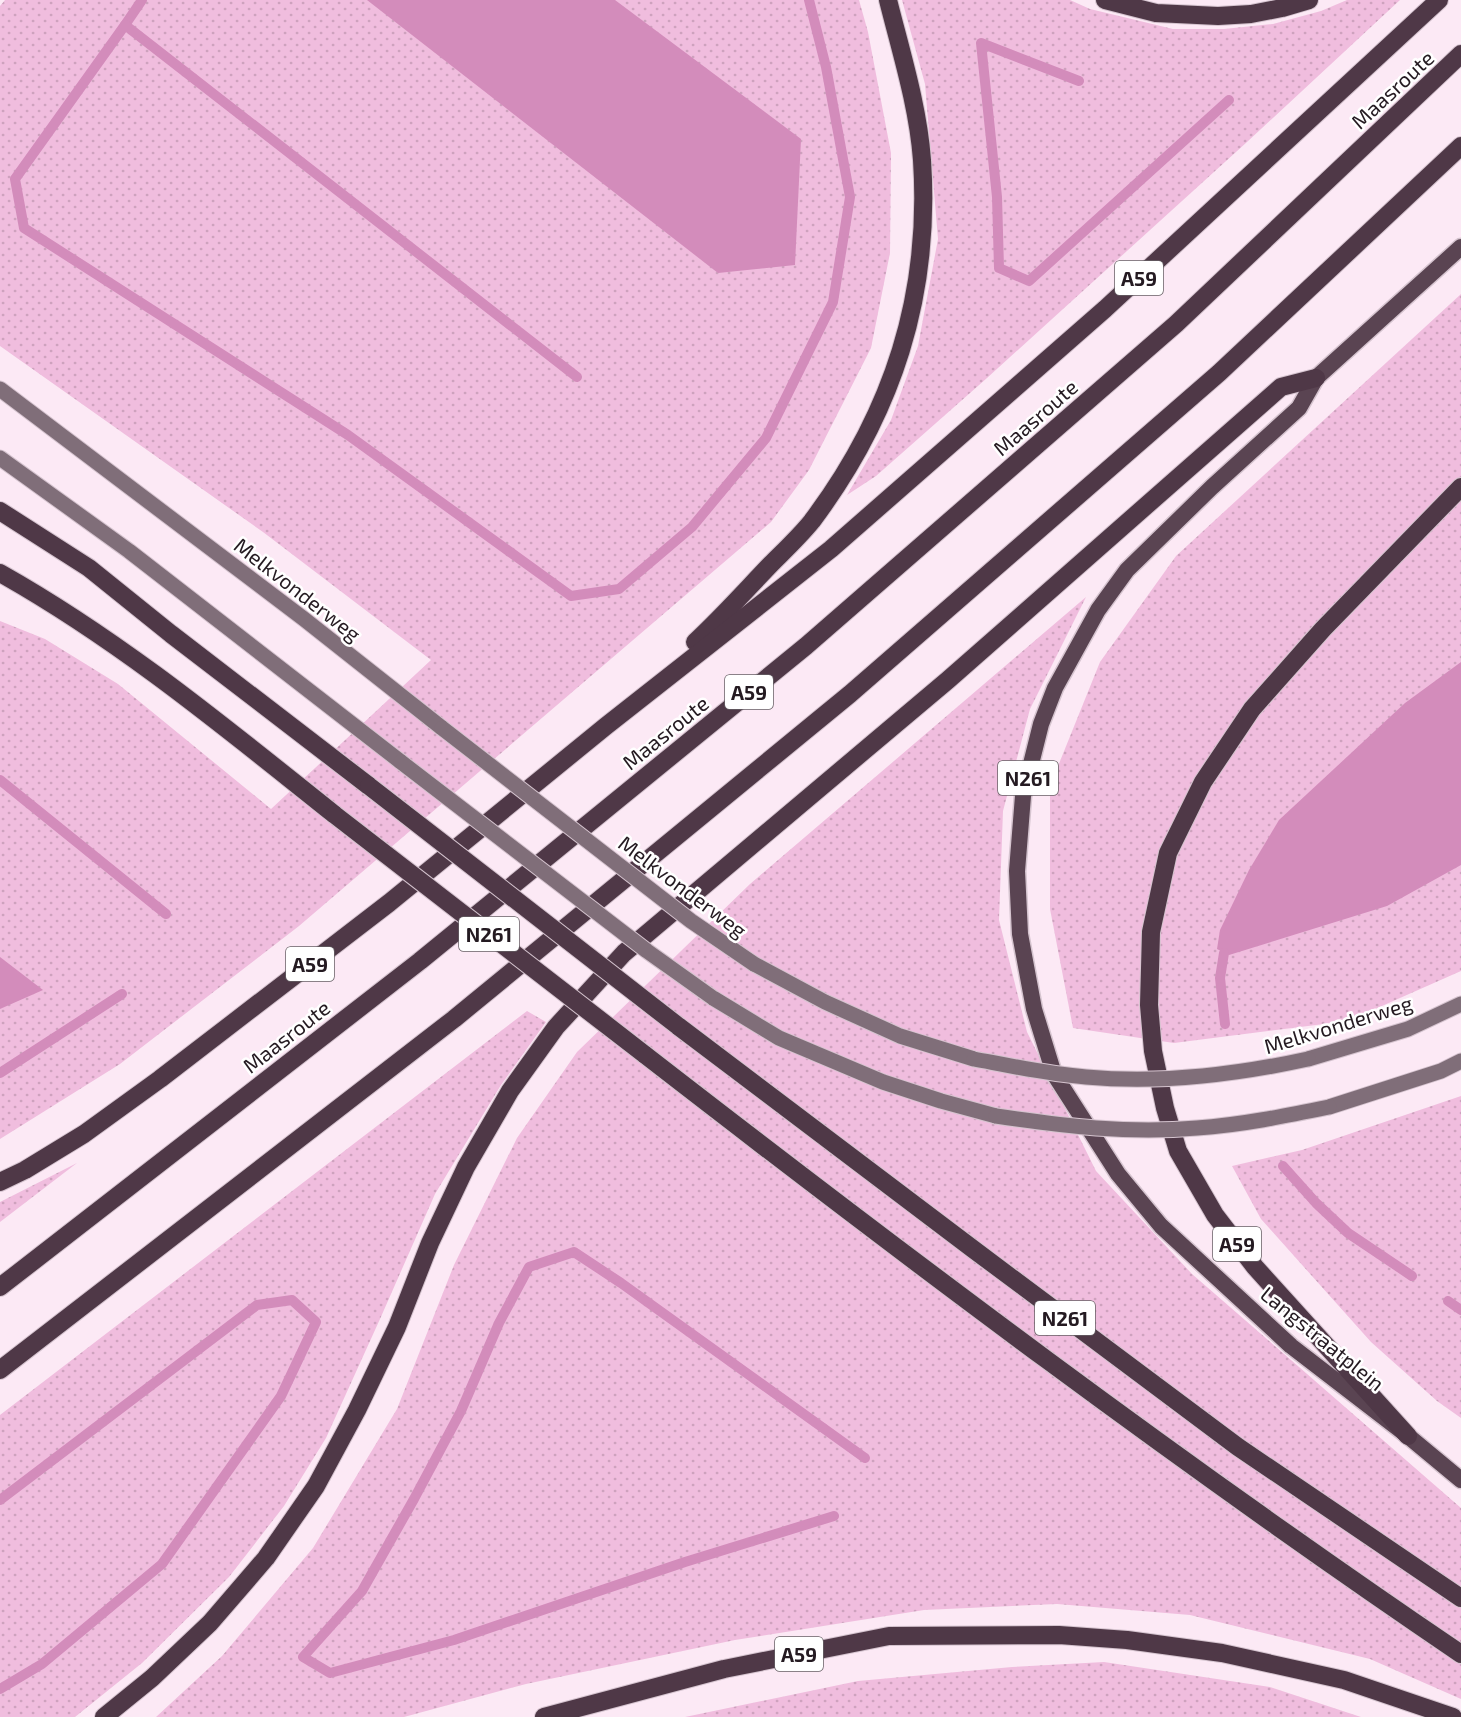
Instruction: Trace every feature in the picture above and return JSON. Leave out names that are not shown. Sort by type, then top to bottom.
[{"type":"highway","name":"A59","points":[[606,726],[716,623],[810,523],[861,446],[883,403],[909,321],[924,224],[922,158],[910,89],[888,0]]},
{"type":"highway","points":[[1104,0],[1156,13],[1218,16],[1251,14],[1309,0]]},
{"type":"highway","name":"A59","points":[[0,1182],[84,1134],[160,1079],[389,903],[606,726],[831,549],[1105,309],[1439,0]]},
{"type":"highway","name":"Maasroute","points":[[0,1287],[420,961],[806,646],[1176,324],[1461,54]]},
{"type":"highway","points":[[0,1370],[454,1019],[850,694],[1219,373],[1461,146]]},
{"type":"highway","points":[[104,1717],[152,1678],[210,1623],[266,1558],[316,1486],[357,1410],[397,1327],[430,1243],[466,1167],[510,1090],[556,1027],[624,952],[948,680],[1281,387],[1316,378],[1461,247]]},
{"type":"highway","name":"Langstraatplein","points":[[1316,378],[1299,408],[1212,487],[1127,570],[1098,610],[1055,688],[1041,724],[1023,796],[1017,871],[1020,934],[1034,1009],[1054,1074],[1118,1174],[1161,1226],[1291,1346],[1461,1480]]},
{"type":"highway","name":"A59","points":[[1408,1436],[1255,1267],[1215,1215],[1178,1151],[1165,1108],[1153,1051],[1149,1005],[1151,932],[1168,853],[1203,782],[1252,709],[1323,629],[1461,487]]},
{"type":"highway","name":"N261","points":[[0,511],[89,568],[678,1026],[1238,1447],[1461,1599]]},
{"type":"highway","name":"N261","points":[[0,573],[69,614],[179,691],[335,815],[833,1200],[1026,1345],[1216,1484],[1461,1654]]},
{"type":"highway","name":"A59","points":[[544,1717],[724,1669],[889,1636],[1059,1635],[1127,1640],[1222,1653],[1344,1680],[1453,1717]]},
{"type":"main road","name":"Melkvonderweg","points":[[0,389],[304,619],[691,921],[754,964],[825,1002],[900,1036],[974,1059],[1032,1070],[1087,1077],[1143,1080],[1210,1076],[1308,1059],[1408,1029],[1461,1004]]},
{"type":"main road","points":[[0,458],[129,552],[637,944],[713,998],[779,1038],[831,1060],[921,1095],[996,1116],[1063,1126],[1130,1130],[1197,1128],[1264,1120],[1329,1107],[1441,1071],[1461,1061]]},
{"type":"shaded area","points":[[5,0],[859,0],[868,32],[891,153],[890,253],[871,348],[809,470],[771,522],[299,926],[120,1064],[0,1139],[0,621],[45,639],[118,684],[271,809],[431,660],[263,532],[0,346],[0,6]]},
{"type":"shaded area","points":[[367,0],[615,0],[801,139],[795,265],[718,273]]},
{"type":"shaded area","points":[[902,0],[1070,0],[1090,9],[1173,29],[1224,29],[1273,24],[1321,11],[1347,0],[1400,0],[987,378],[876,476],[847,495],[891,420],[918,346],[938,239],[925,84]]},
{"type":"shaded area","points":[[1461,294],[1461,971],[1348,1021],[1174,1043],[1073,1028],[1050,909],[1050,786],[1100,662],[1176,556]]},
{"type":"shaded area","points":[[1086,597],[1030,709],[1003,811],[999,920],[1027,1032],[1096,1171],[1192,1274],[1461,1508],[1461,1699],[1370,1659],[1190,1615],[1057,1604],[924,1610],[735,1640],[526,1684],[404,1717],[156,1717],[222,1656],[313,1548],[397,1409],[454,1265],[517,1138],[577,1052],[750,884]]},
{"type":"shaded area","points":[[1461,662],[1461,865],[1387,906],[1229,955],[1217,949],[1220,930],[1249,870],[1279,820],[1405,703]]},
{"type":"shaded area","points":[[0,957],[43,990],[0,1009]]},
{"type":"shaded area","points":[[527,1011],[546,1022],[501,1085],[435,1194],[326,1438],[284,1506],[229,1577],[142,1663],[75,1717],[0,1717],[0,1415]]},
{"type":"shaded area","points":[[1461,1096],[1461,1418],[1437,1401],[1371,1342],[1261,1219],[1232,1166],[1302,1150]]},
{"type":"shaded area","points":[[77,1163],[0,1222],[0,1202]]},
{"type":"shaded area","points":[[1104,1662],[1270,1687],[1361,1717],[685,1717],[858,1681],[1012,1667]]},
{"type":"waterway","points":[[125,25],[142,0]]},
{"type":"waterway","points":[[577,377],[125,25],[15,179],[24,228],[348,435],[571,596],[619,589],[692,527],[766,438],[833,302],[850,197],[826,67],[809,0]]},
{"type":"waterway","points":[[1079,81],[981,43],[997,197],[999,268],[1029,281],[1229,100]]},
{"type":"waterway","points":[[0,780],[166,914]]},
{"type":"waterway","points":[[1224,953],[1220,978],[1225,1024]]},
{"type":"waterway","points":[[0,1073],[122,994]]},
{"type":"waterway","points":[[1283,1166],[1316,1203],[1348,1233],[1412,1276]]},
{"type":"waterway","points":[[834,1516],[685,1562],[454,1640],[330,1673],[303,1657],[362,1591],[461,1411],[499,1323],[529,1267],[574,1252],[621,1283],[865,1458]]},
{"type":"waterway","points":[[0,1500],[257,1305],[292,1300],[316,1322],[281,1396],[162,1564],[42,1664],[0,1689]]},
{"type":"waterway","points":[[1448,1301],[1461,1310]]}]
